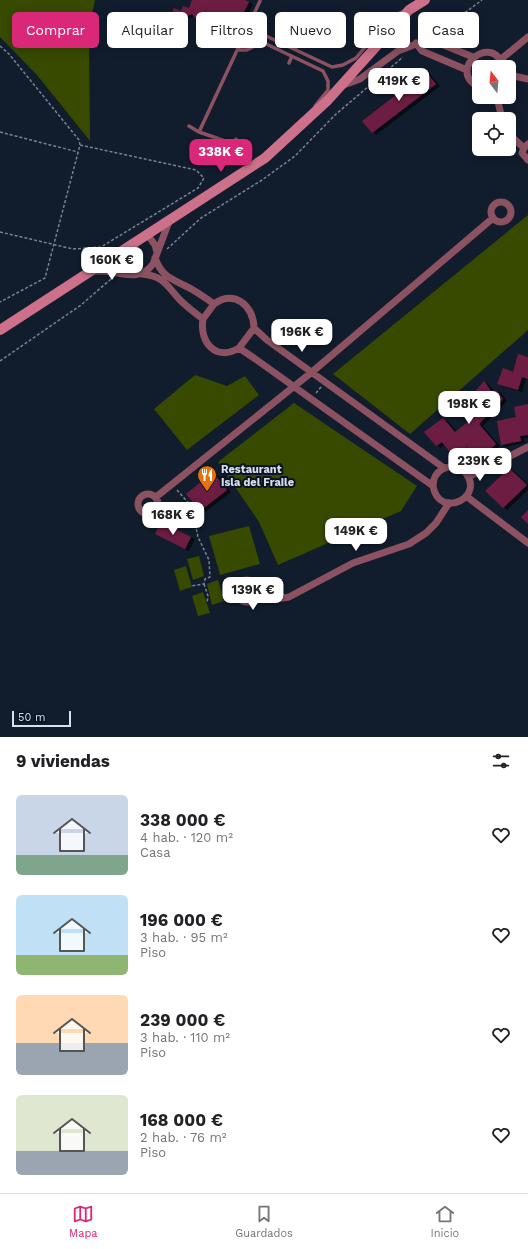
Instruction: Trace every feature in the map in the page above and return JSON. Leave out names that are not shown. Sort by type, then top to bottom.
[{"type":"main road","points":[[0,330],[265,158],[340,86],[409,10],[425,0]]},
{"type":"street","points":[[472,82],[467,70],[473,57],[479,53],[486,52],[493,54],[500,60],[528,37]]},
{"type":"street","points":[[340,86],[360,79],[398,51],[429,39],[473,57]]},
{"type":"street","points":[[416,43],[422,51],[467,70]]},
{"type":"street","points":[[516,76],[528,79]]},
{"type":"street","points":[[516,139],[526,146],[523,156],[528,160]]},
{"type":"street","points":[[156,497],[312,372],[493,218]]},
{"type":"street","points":[[142,274],[149,269],[170,219]]},
{"type":"street","points":[[148,234],[155,245],[161,272],[169,278],[192,289],[214,304]]},
{"type":"street","points":[[108,260],[122,274]]},
{"type":"street","points":[[92,271],[110,271],[122,274],[142,274],[158,277],[203,319]]},
{"type":"street","points":[[227,298],[235,298],[242,302],[252,313],[254,328],[239,348],[221,353],[213,349],[204,341],[201,330],[203,319],[214,304],[227,298]]},
{"type":"street","points":[[254,328],[444,468]]},
{"type":"street","points":[[239,348],[433,486],[438,497],[449,503],[460,502],[466,496],[470,487],[468,477],[459,468],[451,466],[444,468],[436,475],[433,486]]},
{"type":"street","points":[[468,477],[528,447]]},
{"type":"street","points":[[466,496],[528,543]]},
{"type":"street","points":[[256,597],[276,600],[289,597],[353,563],[410,544],[426,533],[436,522],[449,503]]},
{"type":"lane","points":[[255,12],[260,1]]},
{"type":"lane","points":[[267,36],[332,67],[342,65],[356,58],[390,17],[409,10]]},
{"type":"lane","points":[[267,44],[323,71],[328,81],[328,90],[305,121]]},
{"type":"lane","points":[[199,132],[238,50],[247,50],[251,48]]},
{"type":"lane","points":[[289,63],[292,56]]},
{"type":"lane","points":[[189,126],[199,132],[231,143],[236,139]]},
{"type":"path","points":[[262,180],[295,156],[334,115],[399,62],[425,33],[447,26],[482,0]]},
{"type":"path","points":[[0,46],[9,54],[79,140],[80,145],[44,278],[0,302]]},
{"type":"path","points":[[0,132],[78,152]]},
{"type":"path","points":[[0,232],[74,250],[101,247],[198,188],[204,178],[196,170],[80,145]]},
{"type":"path","points":[[311,400],[325,381]]},
{"type":"path","points":[[172,484],[192,507],[198,537],[209,560],[210,577],[204,584],[191,586]]},
{"type":"path","points":[[204,584],[208,596],[207,603]]},
{"type":"green space","points":[[0,0],[95,0],[92,12],[12,12],[12,48],[89,48],[90,141],[37,75],[0,37]]},
{"type":"green space","points":[[528,215],[528,330],[410,434],[333,374]]},
{"type":"green space","points":[[195,375],[227,386],[245,376],[259,395],[187,450],[154,409]]},
{"type":"green space","points":[[294,403],[417,486],[401,511],[278,565],[259,522],[218,462]]},
{"type":"green space","points":[[249,526],[260,564],[220,575],[209,536]]},
{"type":"green space","points":[[199,556],[204,576],[193,580],[187,559]]},
{"type":"green space","points":[[186,566],[192,587],[180,591],[174,570]]},
{"type":"green space","points":[[218,580],[224,601],[212,605],[207,584]]},
{"type":"green space","points":[[203,592],[210,613],[198,616],[192,596]]},
{"type":"building","points":[[192,0],[245,0],[249,2],[244,12],[196,12],[196,18],[192,14],[188,16],[188,12],[172,12],[174,8],[181,11],[183,6],[189,8]]},
{"type":"building","points":[[426,72],[436,84],[372,133],[362,121]]},
{"type":"building","points":[[518,354],[528,357],[528,379],[522,377],[518,390],[497,384],[503,368],[513,372]]},
{"type":"building","points":[[484,381],[494,395],[496,390],[503,399],[479,424],[496,444],[477,460],[467,447],[453,456],[442,442],[436,446],[424,432],[443,418],[455,432],[469,421],[459,410]]},
{"type":"building","points":[[528,404],[528,435],[520,436],[521,441],[501,445],[497,421],[516,417],[514,407]]},
{"type":"building","points":[[509,468],[527,485],[503,508],[485,491]]},
{"type":"building","name":"Restaurant Isla del Fraile","points":[[213,472],[227,490],[200,511],[186,494]]},
{"type":"building","points":[[528,510],[528,524],[521,517]]},
{"type":"building","points":[[161,522],[191,537],[185,549],[155,534]]},
{"type":"place","name":"Restaurant Isla del Fraile","points":[[207,492]]}]
